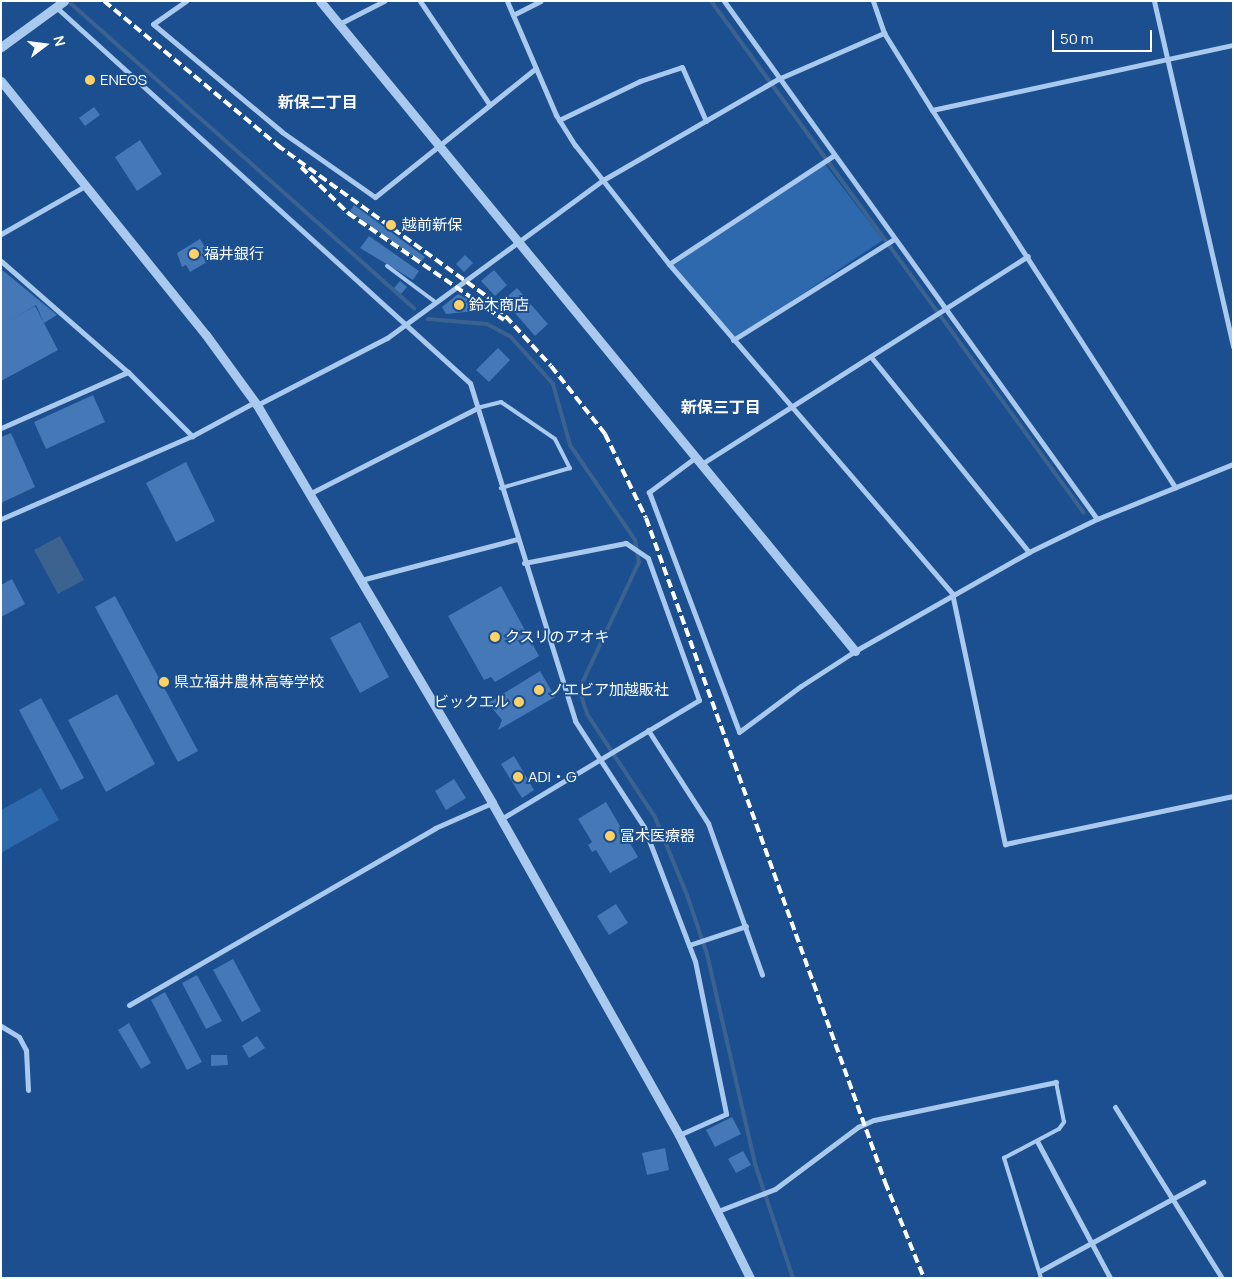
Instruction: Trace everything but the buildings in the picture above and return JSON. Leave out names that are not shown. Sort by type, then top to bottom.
[{"type":"street","points":[[1,47],[53,4],[64,1]]},
{"type":"street","points":[[186,1],[153,24],[282,132],[375,197],[536,68]]},
{"type":"street","points":[[320,1],[519,240],[855,651]]},
{"type":"street","points":[[339,24],[384,1]]},
{"type":"street","points":[[420,1],[490,105]]},
{"type":"street","points":[[507,1],[559,120],[575,145],[669,264],[790,408],[952,594],[1005,844],[1233,796]]},
{"type":"street","points":[[513,15],[541,1]]},
{"type":"street","points":[[724,1],[778,79],[1097,519]]},
{"type":"street","points":[[873,1],[884,32],[932,110],[1176,487]]},
{"type":"street","points":[[1154,1],[1233,347]]},
{"type":"street","points":[[53,4],[470,383],[516,539],[575,721],[644,827],[689,945],[726,1114],[679,1134]]},
{"type":"street","points":[[1,519],[192,436],[387,338],[434,301],[603,180],[778,79],[884,32]]},
{"type":"street","points":[[932,110],[1233,45]]},
{"type":"street","points":[[559,120],[640,81],[682,67],[706,120]]},
{"type":"street","points":[[1,81],[256,404],[492,803],[679,1134],[750,1278]]},
{"type":"street","points":[[669,264],[834,156]]},
{"type":"street","points":[[1,234],[85,186]]},
{"type":"street","points":[[734,340],[894,239]]},
{"type":"street","points":[[1028,256],[790,408],[649,492],[739,732],[801,686],[855,651],[952,594],[1029,552],[1097,519],[1233,464]]},
{"type":"street","points":[[1,261],[128,372],[192,436]]},
{"type":"street","points":[[871,357],[1029,552]]},
{"type":"street","points":[[1,428],[128,372]]},
{"type":"street","points":[[309,494],[477,408]]},
{"type":"street","points":[[361,580],[516,539]]},
{"type":"street","points":[[501,819],[698,700],[648,558],[626,543],[524,563]]},
{"type":"street","points":[[648,730],[708,823],[762,975]]},
{"type":"street","points":[[129,1005],[435,828],[492,803]]},
{"type":"street","points":[[689,945],[746,926]]},
{"type":"street","points":[[1,1026],[19,1038],[26,1050],[28,1090]]},
{"type":"street","points":[[718,1210],[775,1190],[858,1127],[874,1120],[1056,1082]]},
{"type":"street","points":[[1115,1106],[1222,1278]]},
{"type":"street","points":[[1037,1141],[1110,1278]]},
{"type":"street","points":[[1040,1271],[1202,1182]]},
{"type":"lane","points":[[387,266],[434,301]]},
{"type":"lane","points":[[477,408],[501,402],[555,439],[570,468],[501,488]]},
{"type":"lane","points":[[1041,1278],[1004,1158],[1059,1129],[1064,1122],[1056,1082]]},
{"type":"shaded area","points":[[824,163],[883,240],[733,340],[671,267]]},
{"type":"shaded area","points":[[60,536],[84,580],[58,594],[34,550]]},
{"type":"shaded area","points":[[41,788],[59,820],[1,853],[1,810]]},
{"type":"waterway","points":[[68,1],[414,308]]},
{"type":"waterway","points":[[711,1],[1084,513]]},
{"type":"waterway","points":[[428,319],[487,324],[510,336],[553,384],[570,445],[635,540],[639,562],[583,681],[581,695],[587,714],[655,817],[687,895],[707,954],[755,1164],[793,1278]]},
{"type":"railway","points":[[104,1],[281,148]]},
{"type":"railway","points":[[277,145],[488,297],[551,366],[605,434],[646,518],[885,1182],[924,1278]]},
{"type":"railway","points":[[301,167],[348,213],[504,320]]},
{"type":"place","name":"ENEOS","points":[[90,80]]},
{"type":"place","name":"越前新保","points":[[391,225]]},
{"type":"place","name":"福井銀行","points":[[194,254]]},
{"type":"place","name":"鈴木商店","points":[[459,305]]},
{"type":"place","name":"クスリのアオキ","points":[[495,637]]},
{"type":"place","name":"県立福井農林高等学校","points":[[164,682]]},
{"type":"place","name":"ノエビア加越販社","points":[[539,690]]},
{"type":"place","name":"ビックエル","points":[[519,702]]},
{"type":"place","name":"ADI・G","points":[[518,777]]},
{"type":"place","name":"冨木医療器","points":[[610,836]]},
{"type":"district","name":"新保二丁目","points":[[318,102]]},
{"type":"district","name":"新保三丁目","points":[[721,407]]}]
